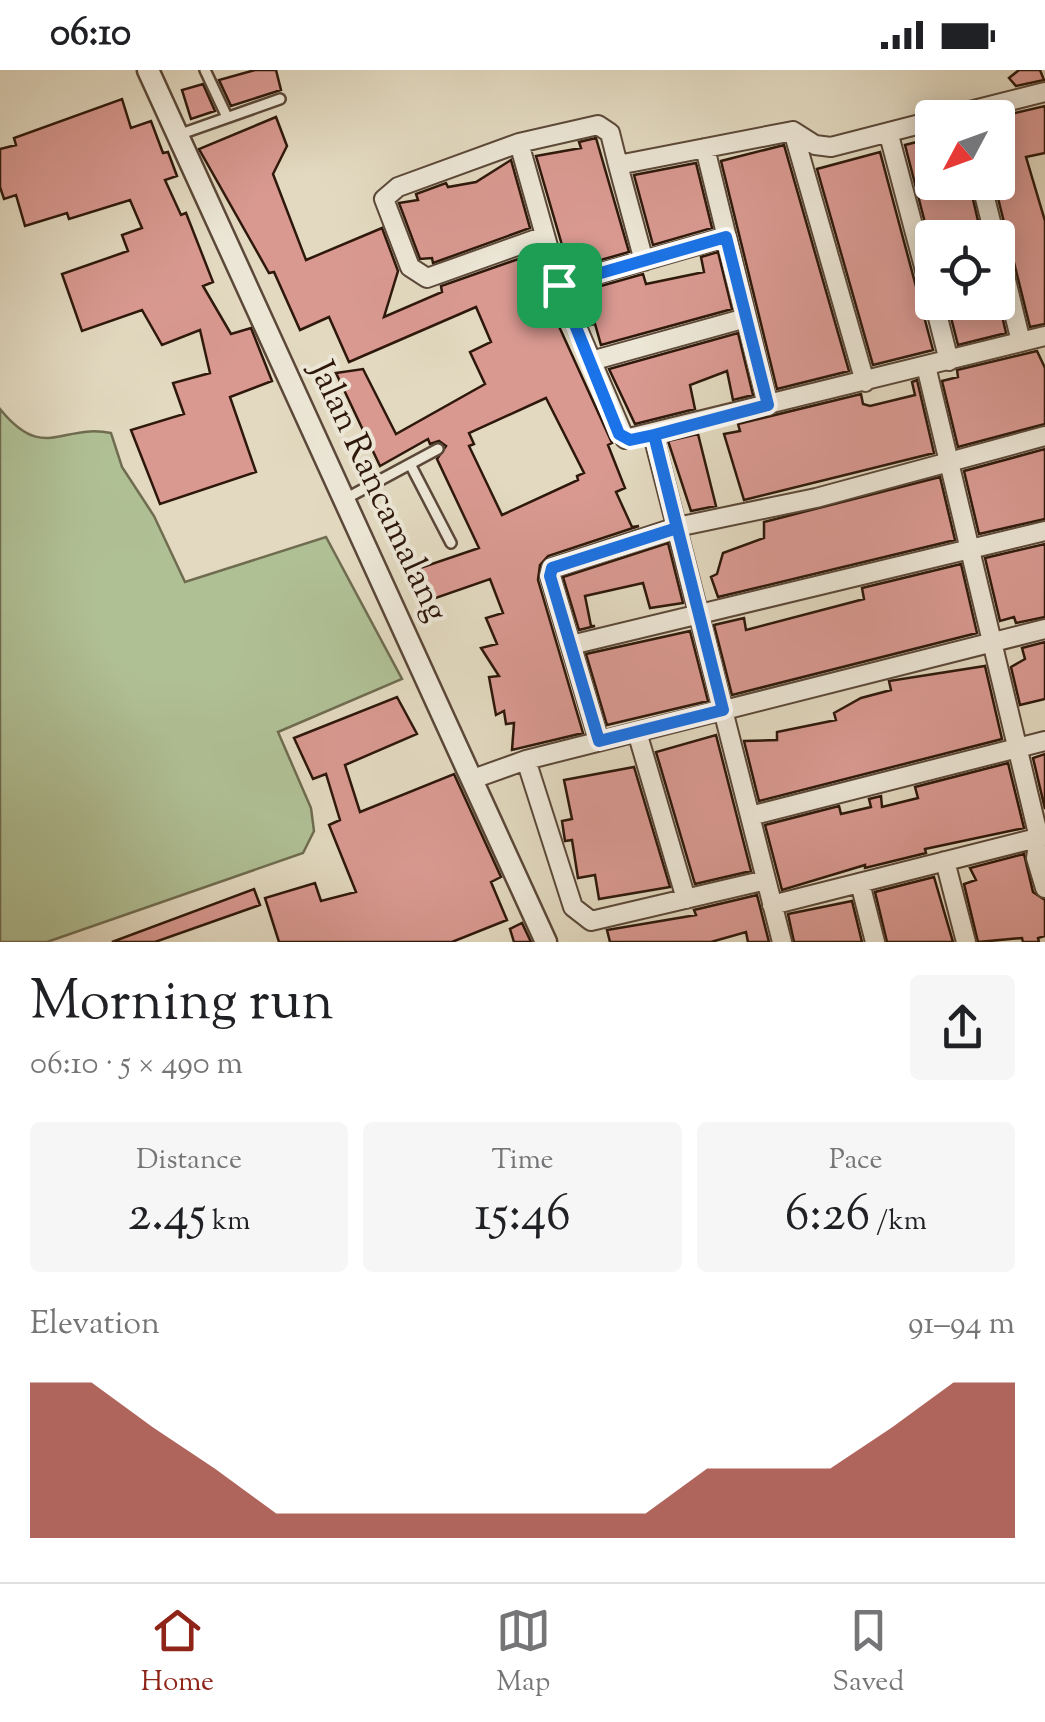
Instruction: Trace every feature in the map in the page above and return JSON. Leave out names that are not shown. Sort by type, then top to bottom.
[{"type":"street","name":"Jalan Rancamalang","points":[[148,70],[480,776],[546,942]]},
{"type":"street","points":[[1015,100],[1045,92]]},
{"type":"street","points":[[542,237],[427,278],[410,267],[384,199],[398,186],[518,143],[598,126],[610,133],[644,261]]},
{"type":"street","points":[[618,165],[794,131],[815,145],[830,146],[915,126]]},
{"type":"street","points":[[794,131],[865,382]]},
{"type":"street","points":[[889,134],[915,232]]},
{"type":"street","points":[[518,143],[542,237],[559,285],[619,434],[630,440],[1045,336]]},
{"type":"street","points":[[705,148],[768,405]]},
{"type":"street","points":[[559,285],[726,237]]},
{"type":"street","points":[[1015,314],[1022,342]]},
{"type":"street","points":[[590,361],[746,318]]},
{"type":"street","points":[[938,320],[948,361]]},
{"type":"street","points":[[926,366],[1042,837],[1036,858],[1045,888]]},
{"type":"street","points":[[654,435],[782,942]]},
{"type":"street","points":[[599,741],[550,576],[552,568],[677,528],[816,498],[1045,436]]},
{"type":"street","points":[[570,645],[700,617],[1045,531]]},
{"type":"street","points":[[480,776],[599,741],[1045,630]]},
{"type":"street","points":[[637,732],[686,899]]},
{"type":"street","points":[[750,816],[1045,741]]},
{"type":"street","points":[[518,763],[573,908],[591,922],[766,880]]},
{"type":"street","points":[[772,905],[1042,837]]},
{"type":"street","points":[[946,861],[966,942]]},
{"type":"street","points":[[860,883],[876,942]]},
{"type":"lane","points":[[205,70],[227,117]]},
{"type":"lane","points":[[178,134],[280,98]]},
{"type":"lane","points":[[349,497],[438,449]]},
{"type":"lane","points":[[410,464],[451,543]]},
{"type":"green space","points":[[0,409],[15,425],[41,438],[94,431],[111,433],[122,467],[154,516],[185,582],[326,537],[402,679],[278,732],[311,808],[314,831],[303,853],[47,942],[0,942]]},
{"type":"building","points":[[255,70],[276,70],[281,90],[231,106],[219,80]]},
{"type":"building","points":[[1019,70],[1040,70],[1044,80],[1016,86],[1009,78]]},
{"type":"building","points":[[203,84],[215,111],[191,119],[182,90]]},
{"type":"building","points":[[122,99],[131,128],[151,121],[163,153],[168,152],[177,176],[165,180],[181,215],[186,213],[213,282],[203,286],[231,334],[251,328],[272,381],[230,397],[256,472],[160,504],[131,430],[184,414],[173,383],[210,373],[200,330],[162,345],[142,310],[82,331],[62,274],[128,251],[122,235],[142,228],[130,200],[69,219],[67,213],[25,226],[16,195],[4,199],[0,187],[0,149],[16,145],[14,138]]},
{"type":"building","points":[[1045,106],[1045,153],[1026,157],[1045,221],[1045,324],[1030,327],[1015,267],[1015,220],[1003,220],[998,200],[1015,200],[1015,113]]},
{"type":"building","points":[[276,117],[287,146],[273,174],[306,260],[382,228],[398,271],[384,317],[442,292],[441,286],[527,256],[612,443],[608,445],[625,488],[616,492],[632,527],[639,526],[548,556],[540,565],[538,580],[583,733],[512,750],[514,723],[506,724],[504,711],[496,715],[489,677],[499,676],[481,648],[497,644],[486,618],[503,613],[490,579],[430,600],[420,568],[479,548],[437,459],[446,446],[439,441],[430,444],[428,439],[380,466],[336,373],[363,369],[396,434],[485,384],[470,352],[491,342],[476,307],[349,362],[329,317],[300,330],[274,272],[269,273],[199,149]],"holes":[[[546,398],[584,473],[577,476],[578,480],[502,515],[469,446],[474,444],[469,433]]]},
{"type":"building","points":[[596,138],[629,252],[569,269],[536,156],[581,148],[579,142]]},
{"type":"building","points":[[915,142],[915,184],[905,145]]},
{"type":"building","points":[[784,145],[849,371],[777,389],[721,161]]},
{"type":"building","points":[[880,152],[915,283],[915,320],[925,320],[933,350],[873,365],[817,169]]},
{"type":"building","points":[[511,160],[530,228],[433,263],[432,258],[420,259],[399,203],[418,200],[416,194],[446,183],[448,187],[476,182]]},
{"type":"building","points":[[696,163],[712,228],[653,245],[634,175]]},
{"type":"building","points":[[919,200],[973,200],[978,220],[924,220]]},
{"type":"building","points":[[718,252],[732,309],[601,345],[595,324],[590,325],[576,293],[643,274],[646,284],[704,272],[701,257]]},
{"type":"building","points":[[952,320],[1003,320],[1006,333],[958,345]]},
{"type":"building","points":[[738,333],[753,395],[733,400],[727,371],[690,385],[695,409],[635,424],[609,369]]},
{"type":"building","points":[[1037,351],[1045,368],[1045,424],[958,447],[942,381],[958,377],[957,370]]},
{"type":"building","points":[[917,380],[934,453],[744,500],[724,434],[740,431],[738,424],[861,394],[863,404],[870,406],[915,395],[912,382]]},
{"type":"building","points":[[698,434],[716,506],[691,511],[668,441]]},
{"type":"building","points":[[1045,449],[1045,519],[979,534],[964,471]]},
{"type":"building","points":[[940,477],[955,540],[718,597],[711,577],[717,574],[723,553],[764,538],[764,522]]},
{"type":"building","points":[[668,543],[683,603],[650,608],[643,583],[585,596],[591,626],[595,626],[579,630],[563,577]]},
{"type":"building","points":[[1045,544],[1045,617],[1016,623],[1014,617],[1000,621],[985,558]]},
{"type":"building","points":[[961,564],[977,633],[732,695],[714,625],[744,618],[746,630],[864,599],[862,588]]},
{"type":"building","points":[[690,631],[708,701],[607,725],[586,654]]},
{"type":"building","points":[[1045,642],[1045,699],[1020,705],[1011,667],[1025,659],[1022,648]]},
{"type":"building","points":[[985,666],[1002,739],[759,801],[744,741],[777,740],[777,732],[836,720],[834,713],[861,698],[891,690],[889,681]]},
{"type":"building","points":[[397,697],[417,734],[345,765],[360,812],[454,774],[501,877],[491,882],[507,920],[452,942],[279,942],[265,898],[315,883],[321,901],[356,892],[329,825],[340,820],[326,774],[313,779],[294,738]]},
{"type":"building","points":[[716,735],[751,871],[695,884],[656,752]]},
{"type":"building","points":[[1045,754],[1045,809],[1033,758]]},
{"type":"building","points":[[1008,763],[1024,828],[925,849],[926,853],[865,865],[782,890],[765,825],[839,806],[841,814],[871,807],[869,799],[881,796],[882,807],[918,798],[915,787]]},
{"type":"building","points":[[634,767],[670,887],[599,899],[595,875],[578,878],[572,840],[565,841],[562,821],[572,819],[564,780]]},
{"type":"building","points":[[1024,854],[1033,892],[1045,900],[1045,936],[1038,938],[1039,942],[1023,942],[1022,938],[978,942],[964,884],[976,880],[970,868]]},
{"type":"building","points":[[934,877],[953,942],[887,942],[875,892]]},
{"type":"building","points":[[254,889],[260,905],[155,942],[112,942]]},
{"type":"building","points":[[757,895],[769,942],[748,942],[746,932],[711,942],[610,942],[607,930],[696,915],[694,910]]},
{"type":"building","points":[[852,901],[862,942],[794,942],[788,914]]},
{"type":"building","points":[[522,923],[531,942],[514,942],[510,929]]},
{"type":"route","points":[[559,285],[619,434],[630,440],[654,435],[677,528],[552,568],[550,576],[599,741],[723,710],[654,435],[768,405],[726,237],[559,285]]}]
